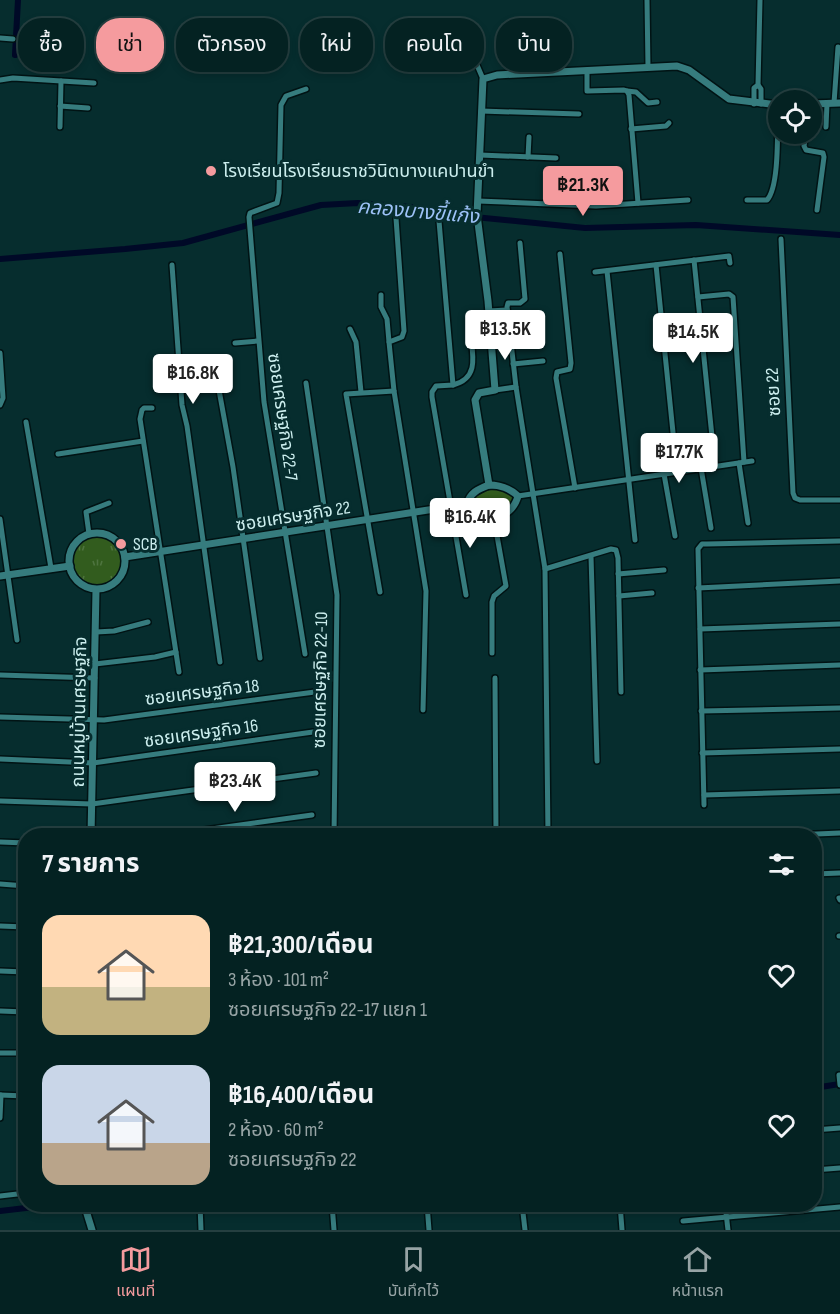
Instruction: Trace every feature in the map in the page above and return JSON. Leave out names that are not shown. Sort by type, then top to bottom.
[{"type":"street","points":[[647,0],[648,67]]},
{"type":"street","points":[[758,104],[761,89],[758,85],[760,0]]},
{"type":"street","points":[[0,38],[13,39]]},
{"type":"street","points":[[826,127],[834,103],[838,47]]},
{"type":"street","points":[[483,79],[497,75],[681,66],[729,99],[768,104]]},
{"type":"street","points":[[587,70],[587,91],[636,92],[648,103],[657,102]]},
{"type":"street","points":[[480,72],[483,79],[477,215],[489,311],[495,390]]},
{"type":"street","points":[[0,80],[13,78],[94,83]]},
{"type":"street","points":[[60,128],[61,81]]},
{"type":"street","name":"ซอยเศรษฐกิจ 22-7","points":[[305,654],[264,402],[249,216],[250,213],[277,203],[281,105],[286,96],[306,89]]},
{"type":"street","points":[[627,91],[639,203]]},
{"type":"street","points":[[60,106],[88,108]]},
{"type":"street","points":[[481,111],[579,114]]},
{"type":"street","points":[[631,129],[666,126],[669,123]]},
{"type":"street","points":[[528,157],[529,137]]},
{"type":"street","points":[[747,200],[767,200],[772,192],[776,144]]},
{"type":"street","points":[[804,144],[806,150],[823,153],[824,157],[817,210]]},
{"type":"street","points":[[480,155],[556,158]]},
{"type":"street","points":[[478,201],[596,206],[688,200]]},
{"type":"street","points":[[389,342],[402,337],[404,331],[396,218]]},
{"type":"street","points":[[439,221],[453,385]]},
{"type":"street","name":"ซอย 22","points":[[781,239],[793,493],[795,498],[800,500],[840,500]]},
{"type":"street","points":[[520,243],[525,299],[520,303],[508,303],[507,309],[516,387],[545,570],[548,828]]},
{"type":"street","points":[[560,254],[571,363],[570,369],[557,372],[556,378],[575,488]]},
{"type":"street","points":[[595,272],[729,256],[730,263]]},
{"type":"street","points":[[694,260],[715,466]]},
{"type":"street","points":[[172,265],[182,405],[187,426],[220,662]]},
{"type":"street","points":[[656,265],[677,472]]},
{"type":"street","points":[[607,271],[635,540]]},
{"type":"street","points":[[698,297],[729,294],[733,297],[742,462],[748,523]]},
{"type":"street","points":[[381,295],[381,307],[387,319],[394,391],[426,591],[423,710]]},
{"type":"street","points":[[489,311],[507,309]]},
{"type":"street","points":[[350,329],[356,342],[361,392]]},
{"type":"street","points":[[466,595],[432,392],[435,386],[453,385],[465,381],[471,374],[473,366],[470,330]]},
{"type":"street","points":[[235,343],[258,341]]},
{"type":"street","points":[[0,353],[3,398],[0,405]]},
{"type":"street","points":[[513,364],[543,361]]},
{"type":"street","name":"ซอยเศรษฐกิจ 22-10","points":[[306,383],[337,595],[334,828]]},
{"type":"street","points":[[516,387],[479,393],[475,400],[489,485],[510,489],[518,496],[752,460]]},
{"type":"street","points":[[219,390],[260,658]]},
{"type":"street","points":[[380,592],[346,394],[394,391]]},
{"type":"street","points":[[152,408],[144,408],[140,412],[179,672]]},
{"type":"street","points":[[26,422],[51,568]]},
{"type":"street","points":[[58,454],[143,441]]},
{"type":"street","points":[[701,468],[711,528]]},
{"type":"street","points":[[664,474],[675,536]]},
{"type":"street","name":"ซอยเศรษฐกิจ 22","points":[[125,557],[451,507],[466,504],[472,493],[489,485]]},
{"type":"street","points":[[466,504],[476,514],[494,519],[514,507],[518,496]]},
{"type":"street","points":[[89,534],[86,512],[109,503]]},
{"type":"street","points":[[0,519],[4,575],[17,640]]},
{"type":"street","points":[[492,653],[492,602],[494,596],[506,586],[494,519]]},
{"type":"street","points":[[98,533],[111,536],[122,547],[125,557],[125,566],[115,582],[96,590],[84,586],[74,577],[70,566],[73,546],[80,538],[89,534],[98,533]]},
{"type":"street","points":[[705,805],[697,552],[699,546],[840,541]]},
{"type":"street","points":[[545,570],[615,549],[618,553],[621,692]]},
{"type":"street","points":[[591,556],[597,761]]},
{"type":"street","points":[[4,575],[70,566]]},
{"type":"street","points":[[618,574],[664,570]]},
{"type":"street","points":[[698,588],[840,581]]},
{"type":"street","name":"ถนนหมู่บ้านเศรษฐกิจ","points":[[91,828],[96,590]]},
{"type":"street","points":[[619,596],[652,593]]},
{"type":"street","points":[[96,632],[114,631],[148,622]]},
{"type":"street","points":[[700,629],[840,624]]},
{"type":"street","points":[[95,664],[155,657],[176,652]]},
{"type":"street","points":[[700,670],[840,665]]},
{"type":"street","points":[[0,675],[95,678]]},
{"type":"street","points":[[495,678],[496,828]]},
{"type":"street","name":"ซอยเศรษฐกิจ 18","points":[[0,717],[94,720],[315,692]]},
{"type":"street","points":[[701,711],[840,708]]},
{"type":"street","name":"ซอยเศรษฐกิจ 16","points":[[0,759],[93,763],[313,732]]},
{"type":"street","points":[[702,753],[840,749]]},
{"type":"street","points":[[0,801],[92,804],[316,773]]},
{"type":"street","points":[[704,795],[840,791]]},
{"type":"street","points":[[219,828],[312,815]]},
{"type":"street","points":[[822,834],[840,833]]},
{"type":"street","points":[[0,842],[18,843]]},
{"type":"street","points":[[822,874],[840,873]]},
{"type":"street","points":[[0,884],[18,885]]},
{"type":"street","points":[[0,927],[18,927]]},
{"type":"street","points":[[0,971],[18,972]]},
{"type":"street","points":[[0,1011],[18,1012]]},
{"type":"street","points":[[0,1053],[18,1053]]},
{"type":"street","points":[[839,1075],[840,1085]]},
{"type":"street","points":[[0,1118],[0,1095],[18,1096]]},
{"type":"street","points":[[822,1129],[840,1128]]},
{"type":"street","points":[[822,1169],[840,1168]]},
{"type":"street","points":[[0,1196],[18,1194]]},
{"type":"street","points":[[822,1209],[840,1208]]},
{"type":"street","points":[[87,1212],[92,1230]]},
{"type":"street","points":[[200,1212],[201,1230]]},
{"type":"street","points":[[333,1212],[334,1230]]},
{"type":"street","points":[[428,1212],[429,1230]]},
{"type":"street","points":[[523,1212],[525,1230]]},
{"type":"street","points":[[621,1212],[622,1230]]},
{"type":"street","points":[[726,1212],[728,1230]]},
{"type":"street","points":[[683,1221],[789,1212]]},
{"type":"green space","points":[[494,489],[508,492],[514,498],[505,510],[488,515],[470,505],[480,494]]},
{"type":"green space","points":[[506,494],[508,507],[481,510],[480,497]]},
{"type":"green space","points":[[92,535],[102,535],[115,542],[122,555],[122,565],[115,578],[102,585],[92,585],[83,581],[76,574],[72,565],[72,555],[76,546],[83,539]]},
{"type":"waterway","points":[[15,55],[18,0]]},
{"type":"waterway","name":"คลองบางขี้แก้ง","points":[[0,259],[183,243],[321,205],[358,203],[411,207],[454,215],[585,228],[696,225],[840,235]]},
{"type":"waterway","points":[[822,1087],[840,1084]]},
{"type":"waterway","points":[[0,1211],[18,1209]]},
{"type":"place","name":"โรงเรียนโรงเรียนราชวินิตบางแคปานขำ","points":[[211,171]]},
{"type":"place","name":"SCB","points":[[121,544]]}]
